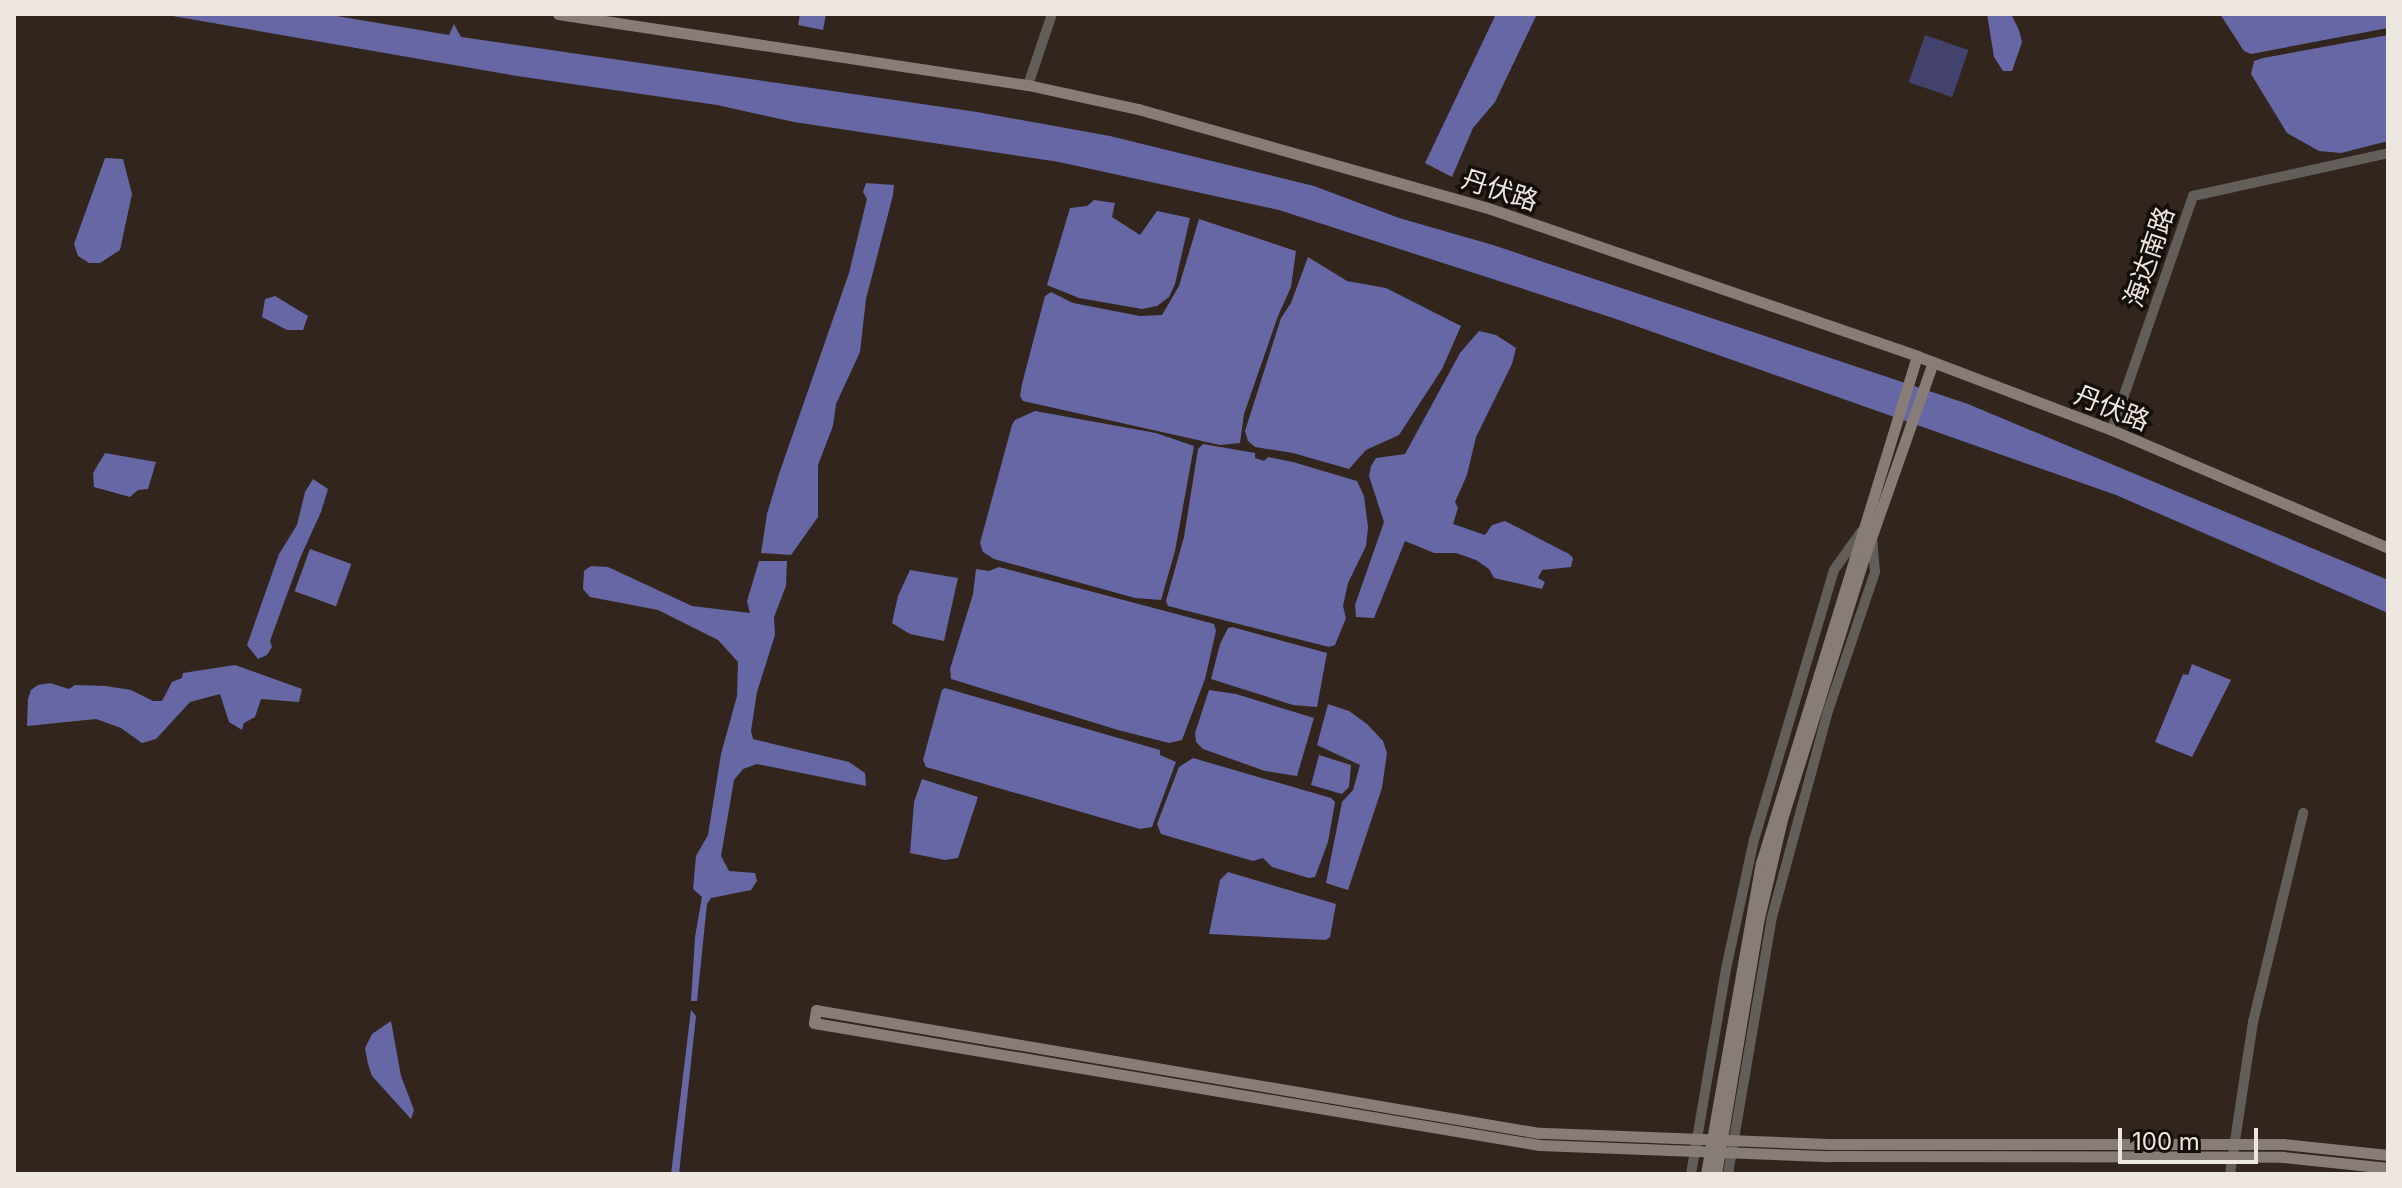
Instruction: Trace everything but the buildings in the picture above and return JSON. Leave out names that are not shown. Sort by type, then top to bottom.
[{"type":"main road","name":"丹伏路","points":[[558,14],[1028,85],[1138,109],[1488,208],[1933,362],[2112,430],[2388,548]]},
{"type":"main road","points":[[1716,1174],[1769,869],[1917,356]]},
{"type":"main road","points":[[1866,534],[1933,362]]},
{"type":"main road","points":[[1696,1145],[1539,1145],[814,1023],[816,1010],[1539,1133],[1722,1146],[1829,1144],[2233,1150],[2388,1168]]},
{"type":"main road","points":[[2233,1150],[2283,1144],[2388,1155]]},
{"type":"main road","points":[[1706,1174],[1722,1146]]},
{"type":"street","points":[[1028,85],[1052,14]]},
{"type":"street","name":"海达南路","points":[[2112,430],[2193,196],[2388,153]]},
{"type":"street","points":[[1691,1174],[1726,969],[1754,840],[1834,570],[1866,534]]},
{"type":"street","points":[[2230,1174],[2253,1022],[2303,813]]},
{"type":"street","points":[[1722,1146],[1728,1174]]},
{"type":"shaded area","points":[[161,14],[325,14],[449,35],[454,24],[461,37],[977,112],[1110,136],[1314,186],[1399,218],[1493,245],[1968,404],[2388,580],[2388,613],[2116,495],[1613,318],[1279,210],[1059,162],[794,122],[717,105],[517,76]]},
{"type":"shaded area","points":[[800,14],[826,14],[823,30],[798,25]]},
{"type":"shaded area","points":[[1496,14],[1537,14],[1495,102],[1473,128],[1452,177],[1425,163]]},
{"type":"shaded area","points":[[1987,14],[2011,14],[2019,30],[2022,42],[2012,71],[2003,71],[1994,57]]},
{"type":"shaded area","points":[[2220,14],[2388,14],[2388,28],[2251,54],[2244,51]]},
{"type":"shaded area","points":[[1925,35],[1968,50],[1952,97],[1909,82]]},
{"type":"shaded area","points":[[2388,35],[2388,141],[2341,153],[2319,151],[2287,133],[2251,74],[2254,61],[2263,58]]},
{"type":"shaded area","points":[[105,158],[123,159],[132,194],[120,250],[100,263],[89,263],[78,256],[74,244]]},
{"type":"shaded area","points":[[866,183],[894,185],[893,195],[866,299],[860,352],[836,404],[833,426],[818,465],[818,517],[791,555],[761,553],[767,514],[779,474],[849,273],[867,199],[863,192]]},
{"type":"shaded area","points":[[1094,200],[1115,203],[1112,217],[1140,235],[1157,211],[1190,218],[1175,284],[1169,297],[1157,306],[1142,309],[1079,298],[1047,285],[1070,208],[1087,206]]},
{"type":"shaded area","points":[[1199,219],[1296,251],[1291,287],[1244,414],[1240,443],[1220,445],[1023,401],[1020,396],[1022,384],[1045,296],[1051,292],[1073,303],[1140,316],[1162,315],[1179,286]]},
{"type":"shaded area","points":[[1308,257],[1347,281],[1386,288],[1461,326],[1442,369],[1399,435],[1366,450],[1349,469],[1293,453],[1255,447],[1248,441],[1245,431],[1281,318],[1291,303]]},
{"type":"shaded area","points":[[275,296],[308,316],[303,330],[287,330],[262,317],[265,299]]},
{"type":"shaded area","points":[[1479,331],[1496,335],[1516,348],[1512,364],[1476,437],[1467,475],[1455,502],[1458,508],[1453,524],[1485,535],[1492,525],[1505,521],[1569,554],[1573,558],[1571,567],[1542,570],[1538,578],[1545,582],[1542,589],[1494,578],[1489,569],[1476,560],[1456,553],[1434,553],[1405,541],[1374,618],[1356,617],[1355,605],[1384,522],[1369,476],[1371,466],[1376,458],[1405,454],[1460,353]]},
{"type":"shaded area","points":[[1035,411],[1156,433],[1194,446],[1175,551],[1161,600],[1135,598],[994,559],[983,552],[980,543],[1012,425],[1015,420]]},
{"type":"shaded area","points":[[1203,444],[1255,453],[1255,458],[1264,461],[1268,457],[1293,462],[1357,481],[1364,496],[1368,527],[1366,546],[1348,583],[1343,606],[1346,618],[1335,645],[1329,647],[1168,606],[1166,601],[1184,537],[1198,449]]},
{"type":"shaded area","points":[[105,453],[156,462],[148,489],[138,490],[130,497],[94,487],[93,473]]},
{"type":"shaded area","points":[[313,479],[328,489],[321,512],[301,556],[270,641],[272,647],[267,655],[258,659],[247,645],[279,554],[297,525],[305,492]]},
{"type":"shaded area","points":[[310,549],[351,564],[336,606],[295,591]]},
{"type":"shaded area","points":[[759,561],[787,561],[786,586],[774,617],[775,635],[757,692],[751,731],[753,739],[849,762],[865,773],[866,786],[757,764],[743,769],[734,780],[721,856],[729,871],[755,873],[757,881],[751,890],[711,898],[707,904],[697,1001],[691,1001],[695,937],[702,897],[693,889],[696,856],[708,835],[721,754],[737,696],[738,662],[718,640],[658,610],[590,597],[583,589],[584,571],[591,566],[608,567],[692,606],[750,613],[747,601]]},
{"type":"shaded area","points":[[999,567],[1214,624],[1216,631],[1205,679],[1182,740],[1169,743],[1118,730],[951,679],[950,669],[973,594],[976,569],[989,571]]},
{"type":"shaded area","points":[[910,570],[958,578],[944,641],[910,634],[892,623],[898,596]]},
{"type":"shaded area","points":[[1228,628],[1327,653],[1317,707],[1293,705],[1211,679],[1220,644]]},
{"type":"shaded area","points":[[2192,664],[2231,680],[2192,757],[2155,742],[2183,674],[2188,675]]},
{"type":"shaded area","points":[[235,665],[302,689],[299,702],[261,699],[255,717],[244,723],[242,730],[229,722],[220,694],[190,702],[156,739],[142,743],[121,728],[96,719],[27,726],[28,699],[31,690],[38,685],[50,683],[69,689],[75,685],[106,686],[131,690],[153,701],[162,701],[172,682],[182,678],[183,673]]},
{"type":"shaded area","points":[[945,688],[1160,750],[1160,755],[1176,762],[1152,827],[1140,829],[926,767],[923,760]]},
{"type":"shaded area","points":[[1209,690],[1236,694],[1314,718],[1297,776],[1265,771],[1203,749],[1196,742],[1195,733]]},
{"type":"shaded area","points":[[1328,704],[1349,711],[1367,724],[1383,741],[1387,753],[1382,788],[1348,890],[1326,883],[1342,802],[1353,790],[1360,765],[1317,745]]},
{"type":"shaded area","points":[[1319,755],[1351,765],[1349,787],[1342,794],[1311,785]]},
{"type":"shaded area","points":[[1193,758],[1331,798],[1335,802],[1328,842],[1315,877],[1272,867],[1263,858],[1253,861],[1161,834],[1157,824],[1179,767]]},
{"type":"shaded area","points":[[922,779],[978,797],[958,858],[945,860],[910,853],[914,802]]},
{"type":"shaded area","points":[[1228,872],[1336,904],[1330,937],[1326,940],[1209,934],[1220,880]]},
{"type":"shaded area","points":[[691,1010],[696,1016],[679,1174],[671,1174]]},
{"type":"shaded area","points":[[391,1021],[401,1076],[414,1110],[411,1119],[372,1076],[368,1064],[365,1048],[372,1034]]}]
